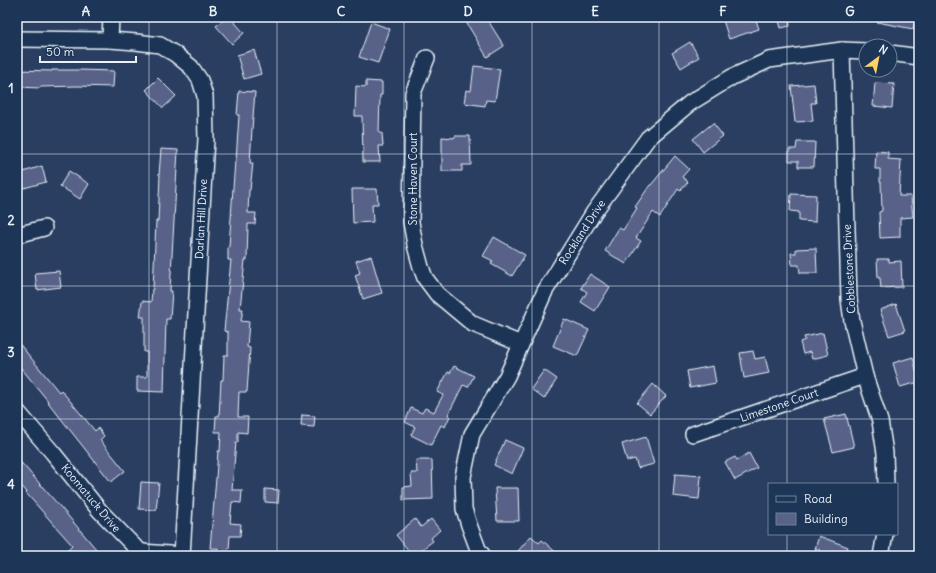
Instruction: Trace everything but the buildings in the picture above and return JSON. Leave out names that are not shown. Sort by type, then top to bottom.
[{"type":"street","points":[[110,40],[111,17]]},
{"type":"street","name":"Darlan Hill Drive","points":[[17,39],[110,40],[160,45],[175,54],[191,67],[200,80],[205,96],[206,139],[182,556]]},
{"type":"street","name":"Rockland Drive","points":[[476,554],[464,509],[463,477],[472,434],[507,376],[545,291],[594,212],[648,138],[690,103],[732,77],[769,60],[842,50],[858,51]]},
{"type":"street","name":"Cobblestone Drive","points":[[842,50],[849,299],[852,321],[865,376],[880,421],[885,453],[886,483]]},
{"type":"street","points":[[898,54],[919,57]]},
{"type":"street","name":"Stone Haven Court","points":[[427,58],[413,93],[412,222],[415,245],[421,267],[425,278],[437,294],[473,324],[521,344]]},
{"type":"street","points":[[17,235],[44,228]]},
{"type":"street","name":"Limestone Court","points":[[693,434],[865,376]]},
{"type":"street","name":"Koomatuck Drive","points":[[17,411],[54,453],[100,511],[136,548],[142,552],[182,556]]},
{"type":"street","points":[[881,556],[885,535]]}]
